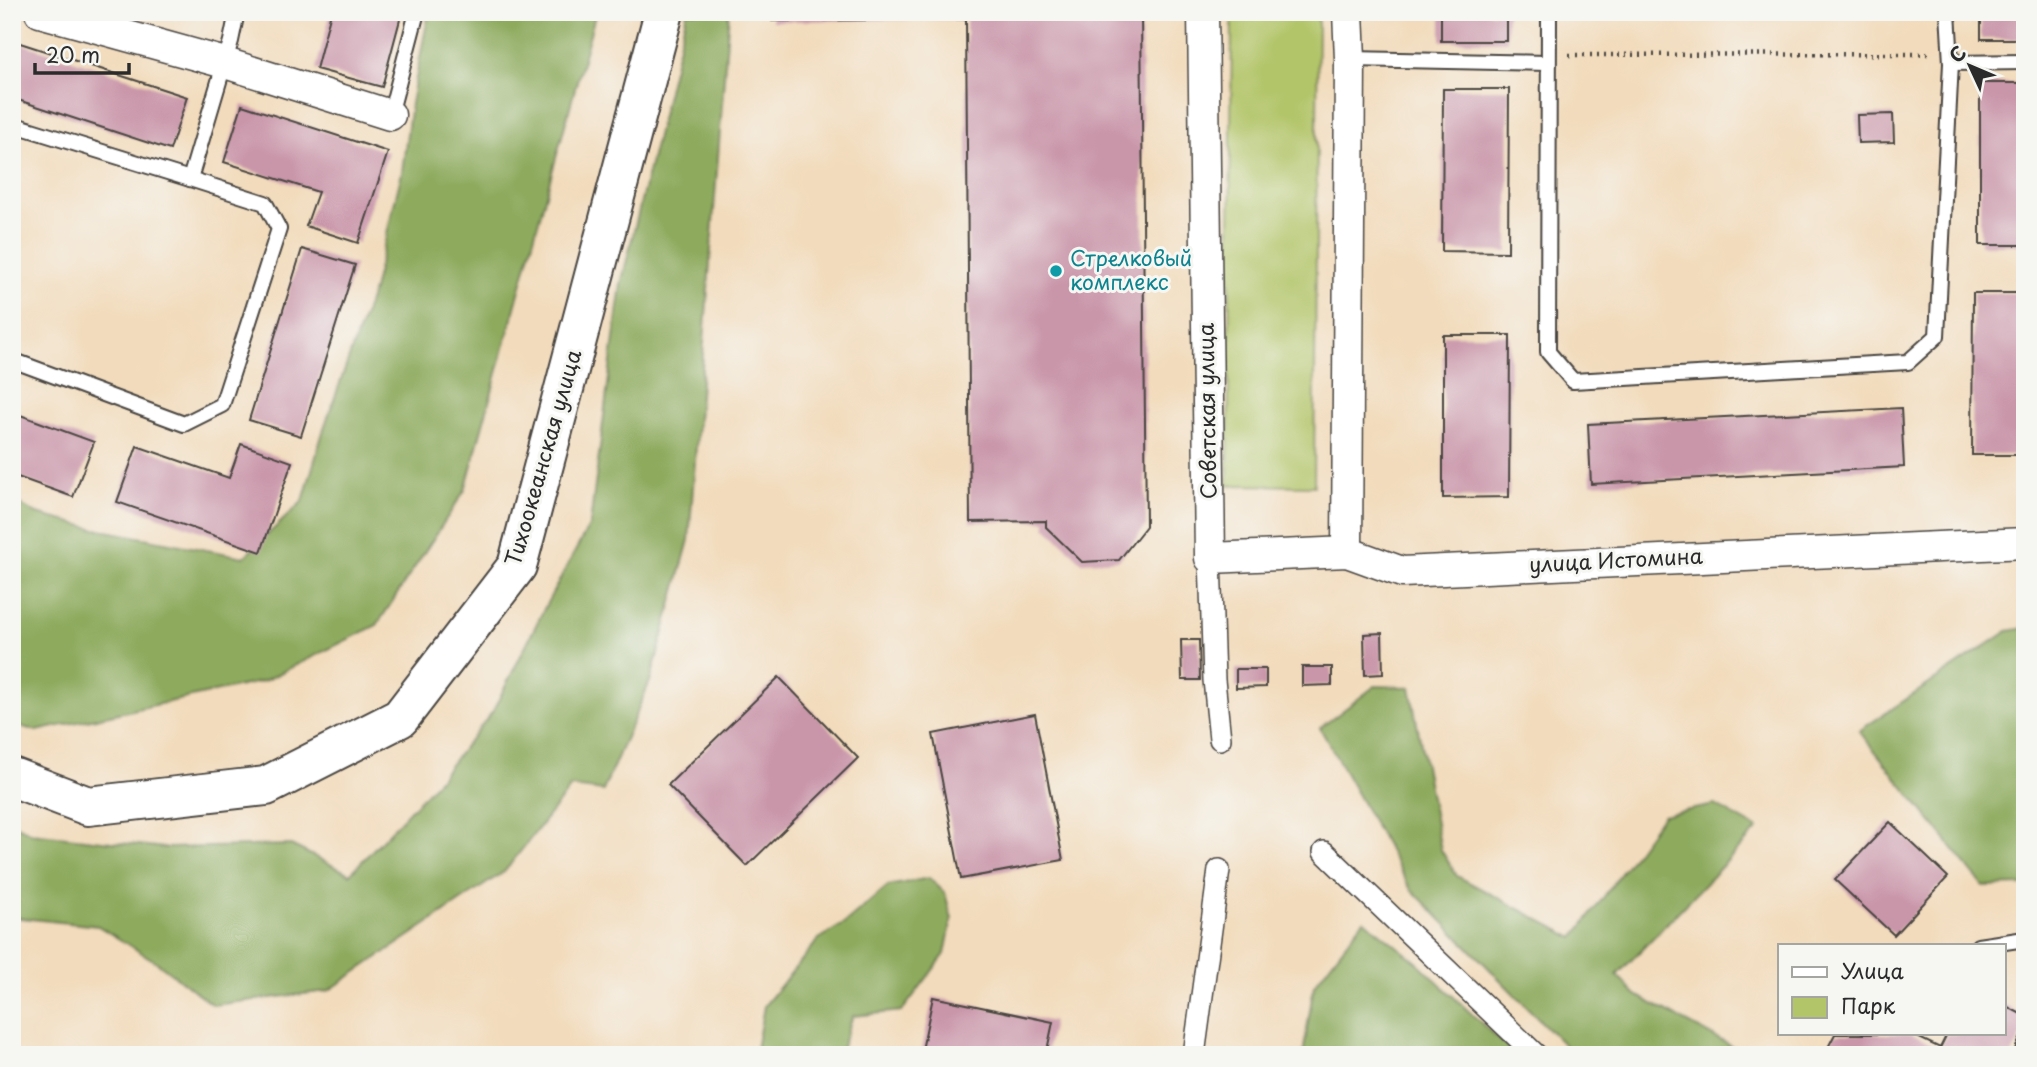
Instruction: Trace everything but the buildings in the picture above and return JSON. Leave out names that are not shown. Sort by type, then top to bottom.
[{"type":"main road","name":"Тихоокеанская улица","points":[[12,777],[88,806],[266,786],[400,718],[517,566],[664,12]]},
{"type":"street","points":[[40,12],[225,63],[390,115]]},
{"type":"street","name":"Советская улица","points":[[1203,12],[1210,558]]},
{"type":"street","points":[[1347,552],[1348,12]]},
{"type":"street","name":"улица Истомина","points":[[1210,558],[1347,552],[1402,572],[2025,542]]},
{"type":"street","points":[[1210,558],[1214,680],[1220,739]]},
{"type":"street","points":[[1324,852],[1536,1055]]},
{"type":"street","points":[[1194,1055],[1219,870]]},
{"type":"lane","points":[[190,179],[225,63],[237,12]]},
{"type":"lane","points":[[390,115],[417,12]]},
{"type":"lane","points":[[1549,12],[1548,352],[1573,381],[1908,362],[1937,336],[1950,58],[1948,12]]},
{"type":"lane","points":[[1950,58],[2025,62]]},
{"type":"lane","points":[[1350,59],[1547,59]]},
{"type":"lane","points":[[12,124],[265,202],[279,229],[222,405],[184,424],[12,359]]},
{"type":"lane","points":[[1991,944],[2025,939]]},
{"type":"path","points":[[1547,59],[1950,58]]},
{"type":"green space","points":[[429,12],[596,12],[465,490],[377,625],[264,681],[37,731],[12,724],[12,500],[37,514],[96,529],[244,557],[303,501],[324,428],[373,290],[402,172],[411,103]]},
{"type":"green space","points":[[687,12],[729,12],[689,540],[651,679],[603,791],[571,787],[505,871],[328,991],[213,1005],[158,963],[98,926],[12,917],[12,823],[31,833],[165,848],[291,845],[350,874],[433,786],[493,711],[590,524],[621,284]]},
{"type":"green space","points":[[1232,12],[1318,12],[1314,486],[1228,485]]},
{"type":"green space","points":[[2025,628],[2025,885],[1983,886],[1859,731],[2008,631]]},
{"type":"green space","points":[[1375,686],[1410,687],[1441,850],[1457,876],[1574,938],[1663,815],[1715,805],[1758,829],[1617,975],[1636,995],[1748,1055],[1574,1055],[1410,888],[1320,728]]},
{"type":"green space","points":[[929,878],[945,893],[952,919],[945,954],[902,1011],[853,1016],[839,1055],[755,1055],[764,1006],[819,939],[845,923],[888,886]]},
{"type":"green space","points":[[1364,920],[1418,963],[1515,1055],[1303,1055],[1314,985]]},
{"type":"place","name":"Стрелковый комплекс","points":[[1056,271]]}]
